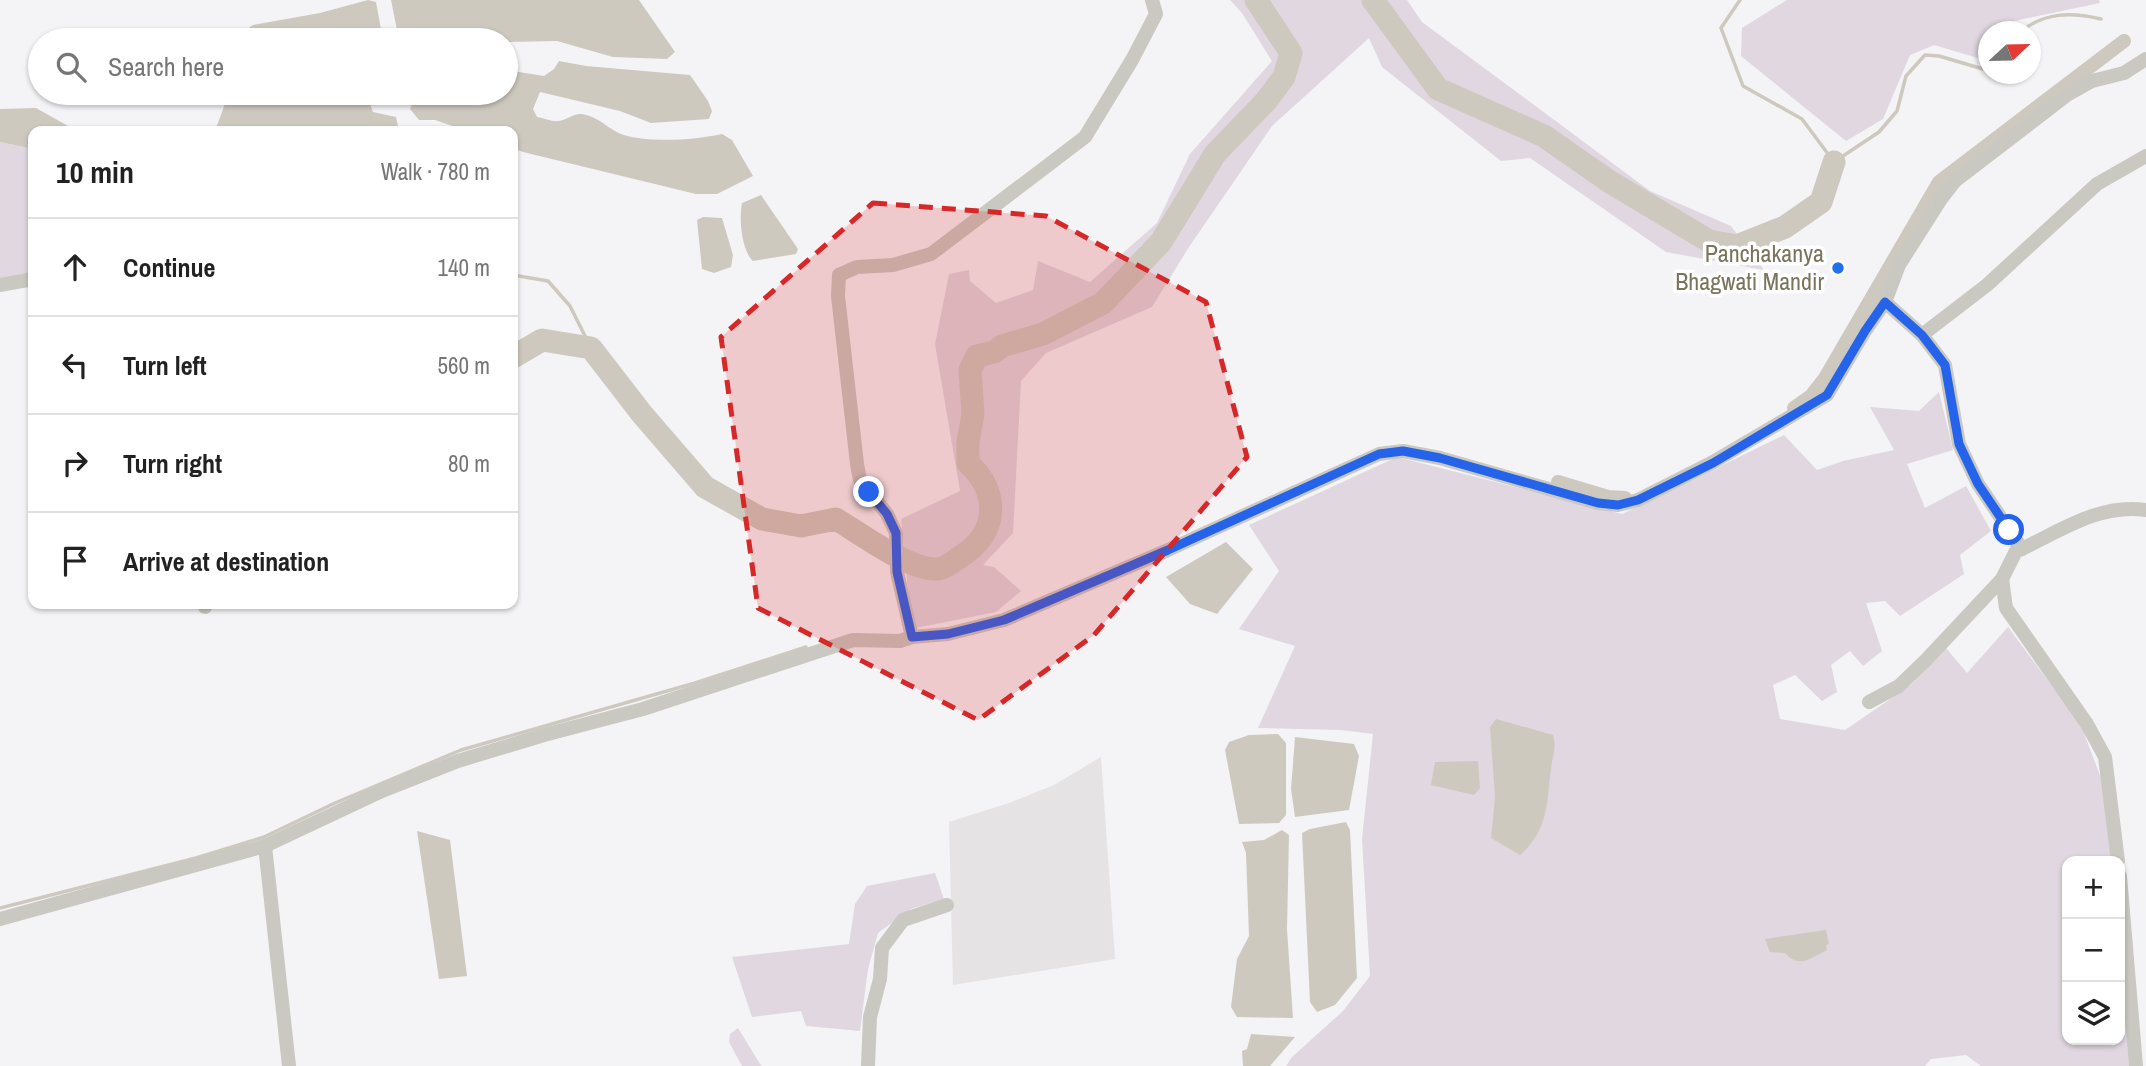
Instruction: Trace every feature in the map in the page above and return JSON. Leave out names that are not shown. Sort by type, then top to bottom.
[{"type":"street","points":[[912,637],[897,572],[896,533],[887,514],[860,480],[838,296],[839,275],[857,267],[893,265],[930,254],[1085,137],[1132,60],[1156,14],[1152,0]]},
{"type":"street","points":[[0,919],[265,846],[383,791],[458,761],[643,709],[853,640],[900,641],[912,637],[948,634],[1004,620],[1168,550],[1379,454],[1403,451],[1440,458],[1598,503],[1618,505],[1638,500],[1713,463],[1827,395],[1885,302],[1899,265],[1955,181],[2067,95],[2092,81],[2124,73],[2146,59]]},
{"type":"street","points":[[1922,335],[1987,285],[2097,184],[2146,156]]},
{"type":"street","points":[[0,285],[28,280]]},
{"type":"street","points":[[1885,302],[1922,335],[1945,365],[1959,444],[1978,484],[2022,549]]},
{"type":"street","points":[[1869,702],[1899,686],[2002,579],[2016,551],[2092,516],[2126,507],[2146,510]]},
{"type":"street","points":[[2002,579],[2006,608],[2087,724],[2105,757],[2117,856]]},
{"type":"street","points":[[265,846],[289,1066]]},
{"type":"street","points":[[868,1066],[870,1017],[880,979],[882,948],[903,920],[947,905]]},
{"type":"street","points":[[2124,919],[2136,1066]]},
{"type":"highlighted area","points":[[873,203],[1046,216],[1206,302],[1247,457],[1094,635],[978,720],[758,608],[721,337]]},
{"type":"shaded area","points":[[368,0],[376,2],[381,28],[249,28],[253,25],[320,13]]},
{"type":"shaded area","points":[[391,0],[639,0],[675,52],[667,59],[613,57],[557,41],[518,42],[518,28],[397,28]]},
{"type":"shaded area","points":[[1230,0],[1407,0],[1422,22],[1650,191],[1731,226],[1764,270],[1666,252],[1530,158],[1501,161],[1382,67],[1369,38],[1272,126],[1189,247],[1152,307],[1046,353],[1021,381],[1013,533],[983,565],[994,567],[1021,591],[996,612],[916,628],[908,590],[901,519],[960,491],[935,344],[949,274],[969,270],[970,281],[996,303],[1033,290],[1038,261],[1090,282],[1157,223],[1190,154],[1272,61],[1242,13]]},
{"type":"shaded area","points":[[1787,0],[2099,0],[2100,3],[2014,21],[1978,21],[1978,58],[1934,45],[1910,55],[1883,119],[1846,141],[1741,56],[1742,28]]},
{"type":"shaded area","points":[[559,61],[586,66],[690,75],[708,101],[712,111],[709,119],[651,123],[620,111],[540,92],[533,109],[537,117],[556,121],[577,114],[586,115],[618,133],[635,138],[686,139],[722,134],[732,140],[753,176],[717,194],[696,194],[523,152],[518,150],[518,126],[452,126],[435,120],[419,120],[410,109],[412,105],[518,105],[518,72],[544,76],[554,69]]},
{"type":"shaded area","points":[[225,105],[370,105],[373,112],[396,117],[398,126],[217,126]]},
{"type":"shaded area","points":[[36,108],[68,126],[28,126],[28,148],[0,142],[0,109]]},
{"type":"shaded area","points":[[0,142],[28,148],[28,273],[0,281]]},
{"type":"shaded area","points":[[761,195],[798,249],[796,254],[753,261],[749,256],[742,233],[742,203]]},
{"type":"shaded area","points":[[703,217],[722,218],[733,255],[731,267],[714,273],[702,269],[697,220]]},
{"type":"shaded area","points":[[1939,392],[1953,450],[1907,464],[1925,508],[1966,486],[1991,531],[1960,555],[1964,574],[1900,616],[1885,601],[1866,603],[1882,651],[1863,666],[1850,651],[1831,665],[1837,692],[1822,701],[1795,675],[1773,685],[1780,719],[1845,730],[1911,685],[1946,648],[1967,673],[2008,627],[2081,725],[2102,781],[2111,856],[2062,856],[2062,1045],[2125,1045],[2125,1013],[2129,1066],[1981,1066],[1966,1055],[1931,1059],[1925,1066],[1286,1066],[1292,1057],[1343,1011],[1370,976],[1362,839],[1373,734],[1341,730],[1258,728],[1295,646],[1239,629],[1279,571],[1249,525],[1397,457],[1622,514],[1784,435],[1817,470],[1843,461],[1894,450],[1870,407],[1919,411]]},
{"type":"shaded area","points":[[1226,542],[1253,569],[1217,614],[1190,604],[1166,577]]},
{"type":"shaded area","points":[[1496,719],[1553,735],[1554,739],[1542,823],[1530,845],[1520,855],[1491,838],[1495,797],[1490,727]]},
{"type":"shaded area","points":[[1278,734],[1286,743],[1286,815],[1279,823],[1239,824],[1225,750],[1229,742],[1249,735]]},
{"type":"shaded area","points":[[1295,737],[1354,744],[1359,756],[1349,810],[1295,817],[1291,789]]},
{"type":"shaded area","points":[[1101,757],[1115,959],[953,985],[949,822],[1054,785]]},
{"type":"shaded area","points":[[1478,761],[1480,788],[1474,795],[1431,785],[1435,762]]},
{"type":"shaded area","points":[[1346,822],[1350,830],[1357,978],[1335,1005],[1317,1012],[1310,1002],[1302,833]]},
{"type":"shaded area","points":[[1282,830],[1289,835],[1287,929],[1293,1018],[1237,1017],[1231,1007],[1237,959],[1249,936],[1246,853],[1242,842],[1264,840]]},
{"type":"shaded area","points":[[417,831],[450,840],[467,976],[439,979]]},
{"type":"shaded area","points":[[935,873],[944,899],[911,909],[878,933],[868,969],[860,1031],[806,1026],[801,1011],[752,1017],[732,957],[849,944],[855,904],[867,886]]},
{"type":"shaded area","points":[[1826,930],[1829,944],[1826,945],[1827,950],[1800,961],[1785,953],[1770,952],[1765,939]]},
{"type":"shaded area","points":[[738,1028],[762,1066],[742,1066],[729,1042],[730,1034]]},
{"type":"shaded area","points":[[1251,1034],[1295,1037],[1270,1066],[1243,1066],[1242,1051],[1247,1049]]},
{"type":"waterway","points":[[518,354],[542,340],[591,348],[642,414],[705,487],[762,519],[801,526],[836,519],[913,564],[937,569],[946,566],[973,547],[988,525],[991,512],[986,487],[968,463],[968,442],[973,414],[970,370],[977,356],[1043,334],[1103,303],[1161,242],[1215,154],[1266,101],[1284,77],[1291,53],[1256,0]]},
{"type":"waterway","points":[[1373,0],[1438,89],[1544,136],[1610,182],[1709,241],[1737,246],[1785,227],[1821,202],[1834,162]]},
{"type":"waterway","points":[[1740,0],[1721,28],[1743,86],[1802,119],[1834,162],[1879,132],[1897,111],[1906,76],[1925,55],[1939,56],[1978,68]]},
{"type":"waterway","points":[[2039,21],[2059,15],[2101,19]]},
{"type":"waterway","points":[[1794,408],[1811,396],[1825,378],[1939,182],[2124,41]]},
{"type":"waterway","points":[[518,276],[548,281],[570,306],[591,348]]},
{"type":"waterway","points":[[1558,482],[1608,497],[1625,498]]},
{"type":"waterway","points":[[0,908],[196,858],[264,837],[335,803],[461,750],[695,683],[806,647]]},
{"type":"place","name":"Panchakanya Bhagwati Mandir","points":[[1838,268]]},
{"type":"route","points":[[869,492],[887,514],[896,533],[897,572],[912,637],[948,634],[1004,620],[1168,550],[1379,454],[1403,451],[1440,458],[1598,503],[1618,505],[1638,500],[1713,463],[1827,395],[1885,302],[1922,335],[1945,365],[1959,444],[1978,484],[2009,530]]}]
